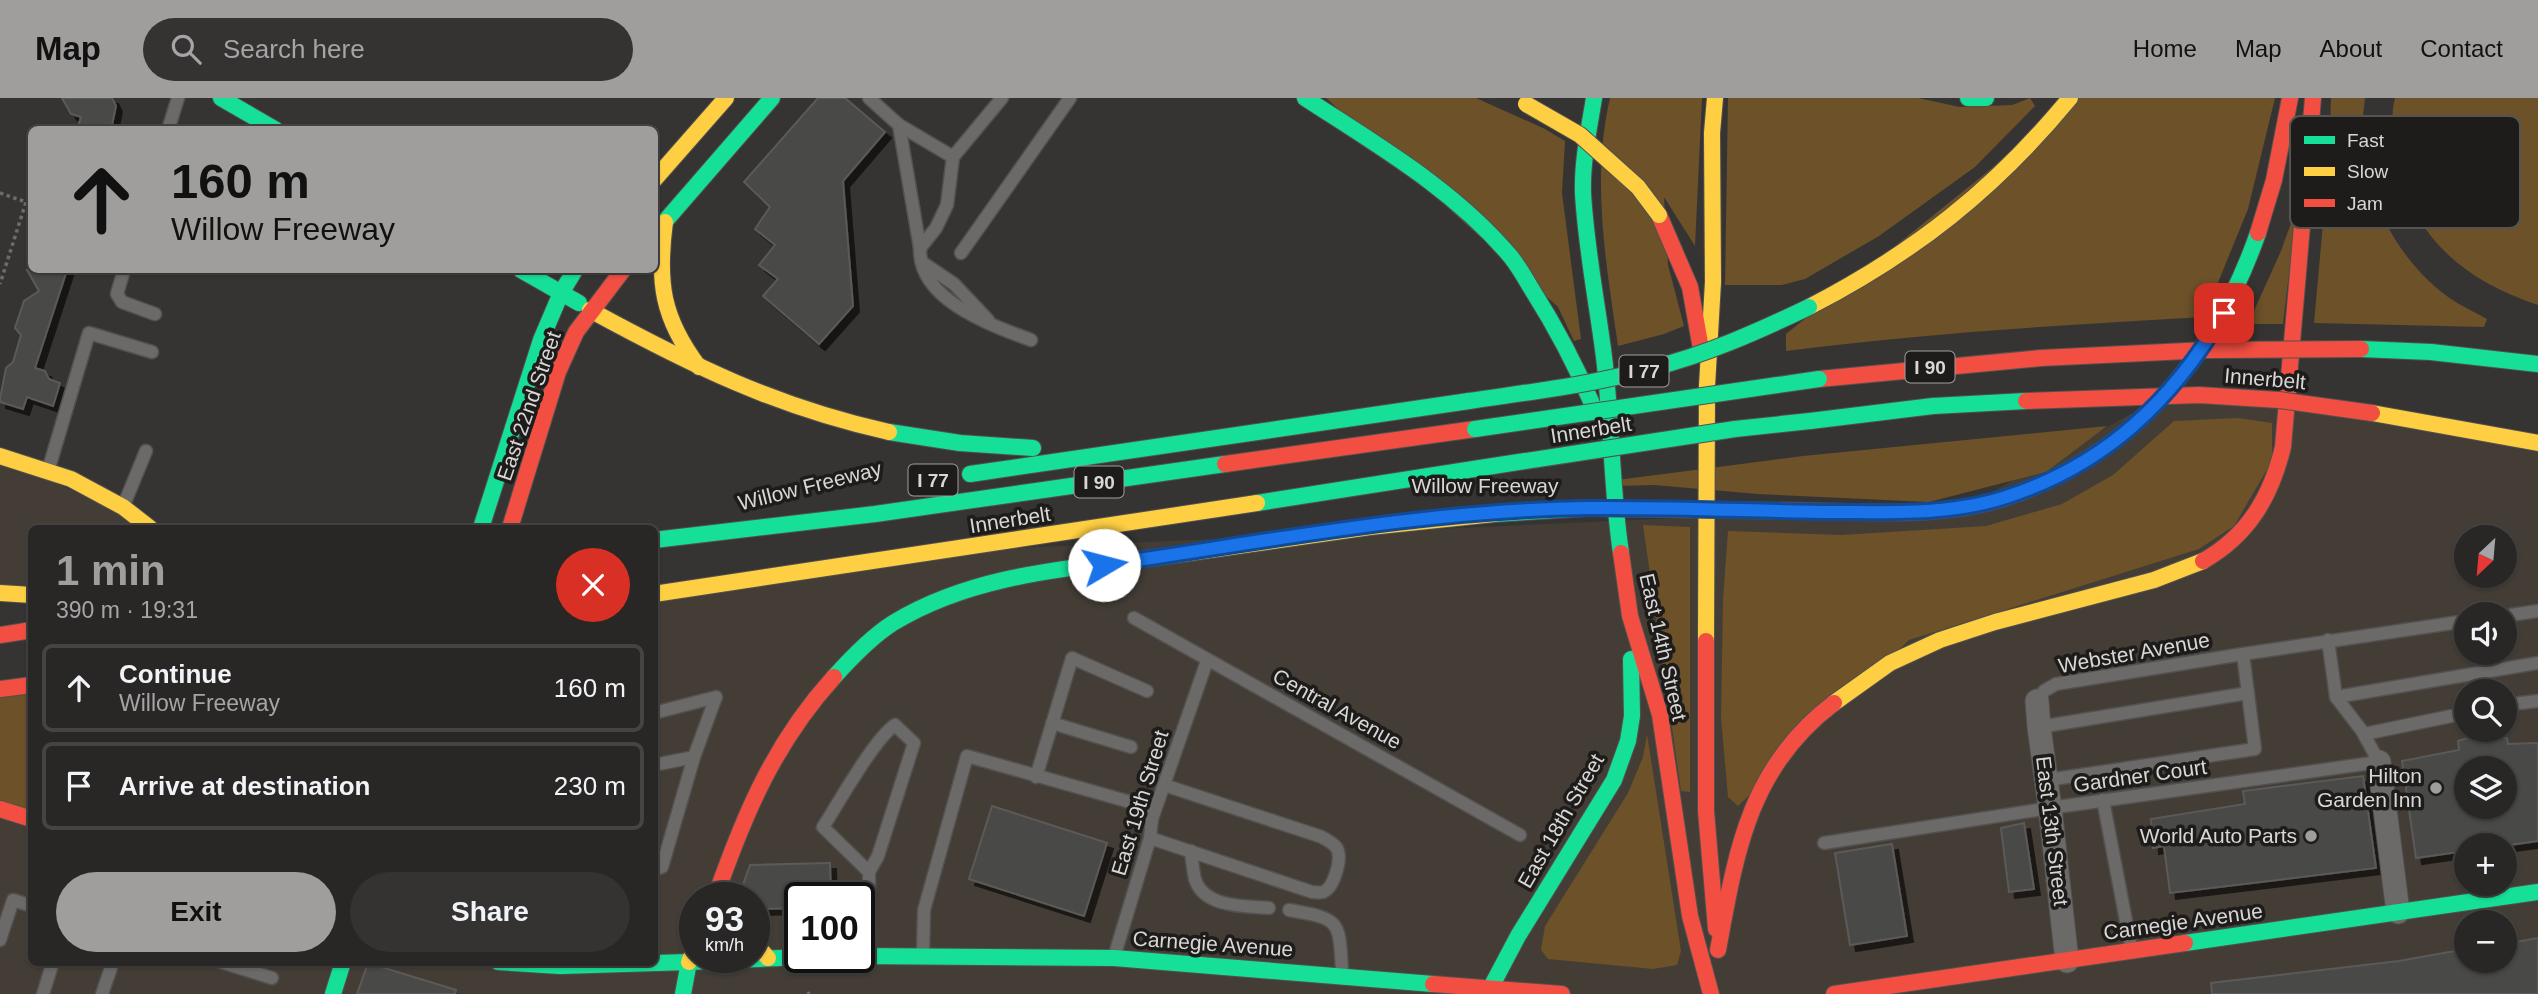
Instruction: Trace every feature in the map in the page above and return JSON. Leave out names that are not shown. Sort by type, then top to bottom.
[{"type":"main road","points":[[221,98],[269,126]]},
{"type":"main road","points":[[658,175],[726,98]]},
{"type":"main road","points":[[701,369],[677,337],[664,309],[660,228],[772,98]]},
{"type":"main road","points":[[1305,98],[1360,134],[1463,209],[1511,258],[1576,363],[1594,409],[1613,498]]},
{"type":"main road","name":"East 14th Street","points":[[1594,98],[1585,153],[1583,191],[1591,272],[1604,358],[1613,498],[1630,616],[1660,715],[1690,916],[1713,994]]},
{"type":"main road","name":"East 14th Street","points":[[1713,994],[1718,950],[1706,811],[1707,386],[1713,282],[1712,165],[1715,98]]},
{"type":"main road","points":[[1968,98],[1986,98]]},
{"type":"main road","name":"I 77","points":[[957,476],[1568,387],[1641,372],[1712,349],[1809,307],[1873,274],[1926,239],[2005,170],[2070,98]]},
{"type":"main road","name":"Willow Freeway","points":[[1408,507],[1930,510],[2006,498],[2044,484],[2077,468],[2141,421],[2186,370],[2224,313],[2256,241],[2268,204],[2290,98]]},
{"type":"main road","points":[[2312,116],[2313,98]]},
{"type":"main road","points":[[1519,101],[1580,135],[1638,187],[1660,215],[1690,287],[1707,386]]},
{"type":"main road","points":[[1718,950],[1738,847],[1760,790],[1786,750],[1828,707],[1891,663],[1935,642],[1965,631],[2148,582],[2196,564],[2228,545],[2257,515],[2274,483],[2286,430],[2302,228]]},
{"type":"main road","points":[[526,273],[701,369],[821,415],[900,434],[1018,448],[1147,447]]},
{"type":"main road","name":"East 22nd Street","points":[[482,525],[541,340],[561,293],[573,273]]},
{"type":"main road","name":"East 22nd Street","points":[[511,525],[558,372],[576,332],[621,273]]},
{"type":"main road","name":"Innerbelt","points":[[658,539],[875,514],[1819,379],[2041,358],[2219,349],[2361,349],[2431,352],[2538,364]]},
{"type":"main road","name":"Innerbelt","points":[[658,593],[950,551],[1721,431],[1933,406],[2142,396],[2221,396],[2299,402],[2538,443]]},
{"type":"main road","points":[[0,456],[71,479],[122,507],[146,525]]},
{"type":"main road","name":"Willow Freeway","points":[[723,531],[825,503]]},
{"type":"main road","points":[[721,882],[751,798],[781,742],[823,688],[868,643],[891,624],[914,611],[966,591],[1051,572],[1487,509]]},
{"type":"main road","points":[[950,551],[1070,548]]},
{"type":"main road","points":[[0,593],[28,595]]},
{"type":"main road","name":"East 18th Street","points":[[1490,991],[1518,936],[1602,801],[1617,771],[1628,741],[1632,716],[1630,616]]},
{"type":"main road","points":[[0,635],[28,631]]},
{"type":"main road","points":[[0,689],[28,686]]},
{"type":"main road","points":[[0,809],[28,818]]},
{"type":"main road","points":[[725,882],[726,867]]},
{"type":"main road","name":"Carnegie Avenue","points":[[1834,994],[1905,989],[2132,951],[2538,892]]},
{"type":"main road","points":[[662,948],[679,952]]},
{"type":"main road","points":[[658,958],[679,956]]},
{"type":"main road","name":"Carnegie Avenue","points":[[875,956],[1114,958],[1320,979],[1342,976],[1490,991],[1562,994]]},
{"type":"main road","points":[[332,994],[342,966]]},
{"type":"main road","points":[[683,994],[688,973]]},
{"type":"street","name":"East 13th Street","points":[[2037,701],[2067,961]]},
{"type":"street","points":[[2379,762],[2398,912]]},
{"type":"lane","points":[[169,126],[178,98]]},
{"type":"lane","points":[[869,98],[899,125],[953,157]]},
{"type":"lane","points":[[920,255],[947,205],[953,157],[1002,98]]},
{"type":"lane","points":[[961,253],[1070,98]]},
{"type":"lane","points":[[899,125],[920,255],[934,287],[956,306],[993,326],[1031,340]]},
{"type":"lane","points":[[123,273],[117,294],[122,302],[155,314]]},
{"type":"lane","points":[[48,471],[89,333],[152,352]]},
{"type":"lane","points":[[122,507],[146,451]]},
{"type":"lane","points":[[2517,613],[2538,611]]},
{"type":"lane","name":"Central Avenue","points":[[1134,618],[1520,835]]},
{"type":"lane","name":"Webster Avenue","points":[[2037,701],[2044,691],[2056,684],[2454,623]]},
{"type":"lane","points":[[2328,640],[2336,697],[2364,734],[2379,762]]},
{"type":"lane","points":[[2046,780],[2255,749],[2248,693],[2247,653]]},
{"type":"lane","points":[[1036,777],[1072,659],[1147,691]]},
{"type":"lane","name":"East 19th Street","points":[[1114,958],[1150,838],[1155,809],[1207,661]]},
{"type":"lane","points":[[2336,697],[2538,663]]},
{"type":"lane","points":[[2039,727],[2248,693]]},
{"type":"lane","points":[[658,712],[716,697],[694,757],[662,867],[658,868]]},
{"type":"lane","points":[[2517,703],[2538,701]]},
{"type":"lane","points":[[2364,734],[2454,715]]},
{"type":"lane","points":[[1052,723],[1131,747]]},
{"type":"lane","points":[[869,872],[823,827],[888,729],[895,725],[915,743],[878,856],[869,872],[869,882]]},
{"type":"lane","points":[[923,956],[924,909],[967,756],[1155,809]]},
{"type":"lane","points":[[658,764],[694,757]]},
{"type":"lane","name":"Gardner Court","points":[[1824,843],[2103,800],[2379,762]]},
{"type":"lane","points":[[1150,838],[1312,892],[1328,888],[1338,868],[1339,853],[1332,843],[1322,837],[1164,785]]},
{"type":"lane","points":[[2103,800],[2132,951]]},
{"type":"lane","points":[[1191,851],[1196,881],[1206,896],[1244,906],[1269,908]]},
{"type":"lane","points":[[0,940],[13,900],[28,905]]},
{"type":"lane","points":[[1289,910],[1325,917],[1335,923],[1339,932],[1342,976]]},
{"type":"lane","points":[[43,994],[52,966]]},
{"type":"lane","points":[[102,994],[112,966]]},
{"type":"lane","points":[[234,966],[272,978]]},
{"type":"path","points":[[0,194],[26,202],[0,284]]},
{"type":"shaded area","points":[[1326,98],[1476,98],[1545,129],[1565,141],[1562,193],[1581,339],[1574,341],[1558,307]]},
{"type":"shaded area","points":[[1610,98],[1702,98],[1695,246],[1664,197],[1668,265],[1684,326],[1618,346],[1605,253],[1601,191],[1604,129]]},
{"type":"shaded area","points":[[1728,98],[1918,98],[1960,107],[2012,105],[2030,98],[2035,106],[1975,167],[1879,236],[1805,279],[1782,285],[1725,285]]},
{"type":"shaded area","points":[[2079,98],[2275,98],[2248,209],[2204,317],[1942,334],[1786,351],[1786,334]]},
{"type":"shaded area","points":[[2331,98],[2365,98],[2363,116],[2330,116]]},
{"type":"shaded area","points":[[2395,98],[2538,98],[2538,305],[2486,283],[2464,268],[2445,252],[2425,228],[2520,228],[2520,116],[2392,116]]},
{"type":"shaded area","points":[[2290,226],[2294,228],[2283,324],[2248,324]]},
{"type":"shaded area","points":[[2323,228],[2389,228],[2417,269],[2435,286],[2454,301],[2487,319],[2484,327],[2314,323]]},
{"type":"shaded area","points":[[2166,394],[2538,443],[2538,994],[0,994],[0,689],[28,685],[28,966],[658,966],[658,594],[950,551],[1969,505]]},
{"type":"shaded area","points":[[2238,418],[2272,423],[2272,461],[2234,526],[2199,549],[1909,640],[1738,806],[1728,797],[1721,718],[1723,599],[1728,531],[1841,535],[1986,526],[2062,504],[2113,475],[2174,421]]},
{"type":"shaded area","points":[[2107,426],[2046,472],[1929,502],[1758,494],[1654,485],[1618,486],[1617,480],[1803,456]]},
{"type":"shaded area","points":[[0,456],[144,525],[28,525],[28,595],[0,593]]},
{"type":"shaded area","points":[[1643,525],[1690,527],[1690,792],[1681,791]]},
{"type":"shaded area","points":[[28,685],[28,818],[0,809],[0,689]]},
{"type":"shaded area","points":[[1647,734],[1681,951],[1677,965],[1653,969],[1548,959],[1541,950],[1545,926],[1628,793],[1643,757]]},
{"type":"building","points":[[62,98],[112,98],[116,106],[112,126],[78,126],[81,117],[71,114]]},
{"type":"building","points":[[818,98],[845,98],[885,132],[843,181],[853,306],[819,344],[763,296],[778,279],[759,265],[775,245],[755,229],[770,207],[744,182]]},
{"type":"building","points":[[29,273],[66,273],[35,368],[45,371],[49,379],[60,383],[53,406],[27,397],[23,409],[0,402],[0,399],[6,368],[13,362],[21,335],[15,328],[24,301],[39,291]]},
{"type":"building","name":"Hilton Garden Inn","points":[[2458,742],[2538,743],[2538,841],[2517,844],[2517,833],[2454,833],[2454,853],[2416,858],[2402,761],[2459,750]]},
{"type":"building","name":"World Auto Parts","points":[[2363,776],[2376,868],[2170,893],[2164,846],[2153,848],[2151,819],[2245,804],[2243,791]]},
{"type":"building","points":[[992,806],[1107,843],[1084,916],[969,879]]},
{"type":"building","points":[[2024,823],[2034,889],[2009,892],[2001,828]]},
{"type":"building","points":[[1892,844],[1907,936],[1850,945],[1835,853]]},
{"type":"building","points":[[830,863],[831,882],[784,882],[784,908],[770,909],[770,882],[744,882],[750,865]]},
{"type":"building","points":[[2538,938],[2538,994],[2212,994],[2211,983],[2399,961],[2454,951],[2454,973],[2517,973],[2517,942]]},
{"type":"building","points":[[367,966],[378,966],[456,990],[455,994],[357,994]]},
{"type":"traffic: fast","points":[[221,98],[269,126]]},
{"type":"traffic: fast","points":[[658,229],[772,98]]},
{"type":"traffic: fast","points":[[1305,98],[1414,170],[1489,233],[1514,261],[1540,302],[1593,406]]},
{"type":"traffic: fast","points":[[1594,98],[1585,157],[1584,214],[1607,381],[1621,553]]},
{"type":"traffic: fast","points":[[1968,98],[1986,98]]},
{"type":"traffic: fast","points":[[2019,493],[2062,474],[2101,450],[2137,422],[2168,391],[2196,356],[2220,318],[2241,277],[2258,233]]},
{"type":"traffic: fast","points":[[526,273],[579,303]]},
{"type":"traffic: fast","points":[[482,525],[541,340],[561,293],[573,273]]},
{"type":"traffic: fast","points":[[1469,401],[1627,375],[1690,357],[1809,307]]},
{"type":"traffic: fast","points":[[2361,349],[2431,352],[2538,364]]},
{"type":"traffic: fast","points":[[1475,429],[1819,379]]},
{"type":"traffic: fast","points":[[970,474],[1469,401]]},
{"type":"traffic: fast","points":[[1810,421],[1933,406],[2026,401]]},
{"type":"traffic: fast","points":[[1480,468],[1735,429],[1810,421]]},
{"type":"traffic: fast","points":[[889,432],[960,443],[1033,448]]},
{"type":"traffic: fast","points":[[658,540],[875,514],[1225,464]]},
{"type":"traffic: fast","points":[[1257,503],[1480,468]]},
{"type":"traffic: fast","points":[[1494,514],[1587,508]]},
{"type":"traffic: fast","points":[[834,677],[869,641],[893,623],[926,605],[961,592],[1033,574],[1182,554]]},
{"type":"traffic: fast","points":[[1491,987],[1518,936],[1614,780],[1628,741],[1632,716],[1631,659]]},
{"type":"traffic: fast","points":[[2185,943],[2538,892]]},
{"type":"traffic: fast","points":[[875,956],[1114,958],[1433,984]]},
{"type":"traffic: fast","points":[[770,958],[784,958]]},
{"type":"traffic: fast","points":[[658,963],[679,962]]},
{"type":"traffic: fast","points":[[333,994],[342,966]]},
{"type":"traffic: fast","points":[[683,994],[687,973]]},
{"type":"traffic: slow","points":[[658,175],[726,98]]},
{"type":"traffic: slow","points":[[1706,641],[1707,386],[1713,282],[1712,133],[1715,98]]},
{"type":"traffic: slow","points":[[1809,307],[1884,264],[1951,216],[2012,161],[2070,98]]},
{"type":"traffic: slow","points":[[1526,104],[1580,135],[1638,187],[1659,215]]},
{"type":"traffic: slow","points":[[665,222],[662,263],[665,299],[677,332],[699,367]]},
{"type":"traffic: slow","points":[[590,310],[663,349],[771,397],[889,432]]},
{"type":"traffic: slow","points":[[2372,413],[2538,443]]},
{"type":"traffic: slow","points":[[0,456],[71,479],[123,507],[146,525]]},
{"type":"traffic: slow","points":[[658,593],[1257,503]]},
{"type":"traffic: slow","points":[[1182,554],[1370,527],[1494,514]]},
{"type":"traffic: slow","points":[[1834,703],[1890,663],[1940,640],[1995,622],[2154,580],[2203,561]]},
{"type":"traffic: slow","points":[[0,593],[28,595]]},
{"type":"traffic: jam","points":[[2258,233],[2274,180],[2290,98]]},
{"type":"traffic: jam","points":[[2311,116],[2313,98]]},
{"type":"traffic: jam","points":[[1659,215],[1690,287],[1701,349]]},
{"type":"traffic: jam","points":[[2203,561],[2233,539],[2256,513],[2278,465],[2283,447],[2302,228]]},
{"type":"traffic: jam","points":[[511,525],[558,372],[576,332],[621,273]]},
{"type":"traffic: jam","points":[[2041,358],[2207,350],[2361,349]]},
{"type":"traffic: jam","points":[[1819,379],[2041,358]]},
{"type":"traffic: jam","points":[[2026,401],[2199,395],[2279,400],[2372,413]]},
{"type":"traffic: jam","points":[[1225,464],[1475,429]]},
{"type":"traffic: jam","points":[[1806,511],[1887,513],[1941,510],[1968,507],[2019,493]]},
{"type":"traffic: jam","points":[[1587,508],[1806,511]]},
{"type":"traffic: jam","points":[[1621,553],[1630,616],[1660,715],[1690,916],[1711,994]]},
{"type":"traffic: jam","points":[[0,635],[28,631]]},
{"type":"traffic: jam","points":[[1706,641],[1706,811],[1716,929]]},
{"type":"traffic: jam","points":[[721,882],[763,781],[794,728],[834,677]]},
{"type":"traffic: jam","points":[[0,689],[28,686]]},
{"type":"traffic: jam","points":[[1718,950],[1740,846],[1765,783],[1805,728],[1834,703]]},
{"type":"traffic: jam","points":[[0,809],[28,818]]},
{"type":"traffic: jam","points":[[1834,994],[2185,943]]},
{"type":"traffic: jam","points":[[1433,984],[1562,994]]},
{"type":"place","name":"Hilton Garden Inn","points":[[2436,788]]},
{"type":"place","name":"World Auto Parts","points":[[2311,836]]},
{"type":"route","points":[[1104,565],[1398,523],[1489,514],[1587,508],[1854,512],[1930,510],[2006,498],[2077,468],[2141,421],[2186,370],[2224,313]]}]
